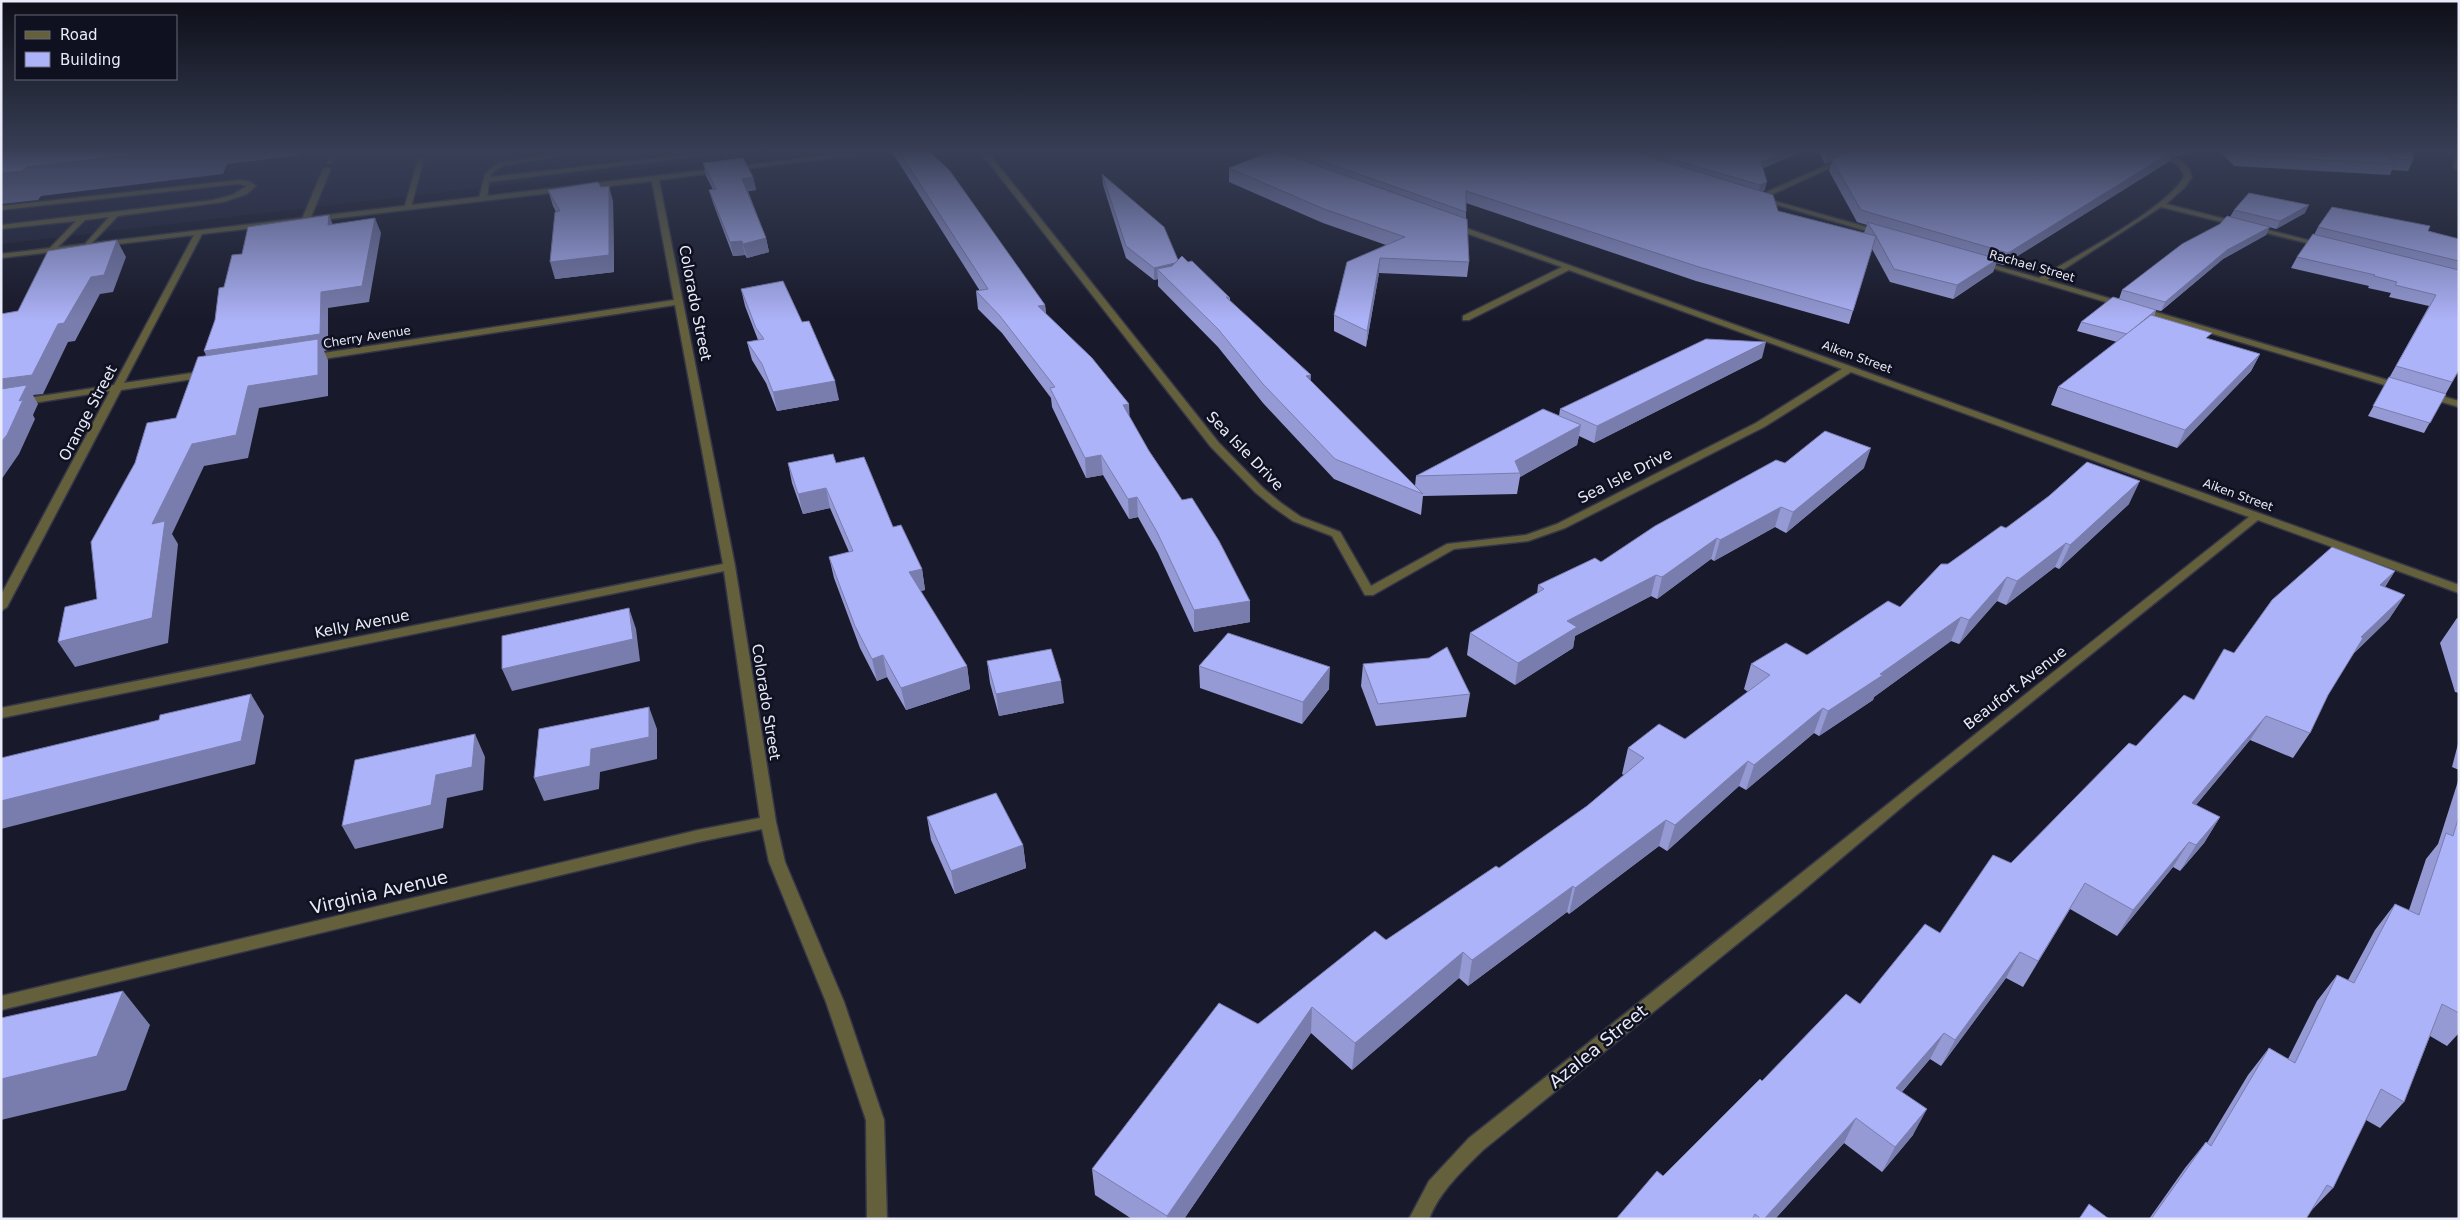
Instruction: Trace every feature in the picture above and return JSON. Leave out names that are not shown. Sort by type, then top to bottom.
[{"type":"street","points":[[1,227],[114,216],[176,207]]},
{"type":"street","points":[[306,219],[311,207]]},
{"type":"street","points":[[1,256],[407,207]]},
{"type":"street","name":"Colorado Street","points":[[660,207],[729,566],[768,822],[777,862],[835,1002],[875,1120],[878,1198],[876,1219]]},
{"type":"street","name":"Sea Isle Drive","points":[[1027,207],[1215,445],[1258,490],[1277,505],[1297,519],[1336,534],[1369,592],[1452,546],[1528,538],[1561,526],[1760,425],[1851,368]]},
{"type":"street","points":[[1788,207],[1889,236]]},
{"type":"street","points":[[2040,281],[2158,207]]},
{"type":"street","points":[[2169,207],[2334,248]]},
{"type":"street","points":[[88,245],[114,216]]},
{"type":"street","points":[[53,250],[82,219]]},
{"type":"street","name":"Aiken Street","points":[[1439,220],[2459,589]]},
{"type":"street","name":"Orange Street","points":[[1,607],[200,231]]},
{"type":"street","name":"Rachael Street","points":[[1974,262],[2411,390]]},
{"type":"street","points":[[1466,318],[1569,267]]},
{"type":"street","name":"Cherry Avenue","points":[[296,360],[678,302]]},
{"type":"street","points":[[1,406],[217,372]]},
{"type":"street","points":[[2421,393],[2459,404]]},
{"type":"street","name":"Beaufort Avenue","points":[[1794,889],[1910,792],[2258,515]]},
{"type":"street","name":"Kelly Avenue","points":[[1,713],[729,566]]},
{"type":"street","name":"Virginia Avenue","points":[[1,1003],[698,836],[768,822]]},
{"type":"street","name":"Azalea Street","points":[[1419,1219],[1425,1202],[1445,1173],[1476,1144],[1794,889]]},
{"type":"shaded area","points":[[1,207],[317,207],[1,244]]},
{"type":"building","points":[[558,207],[609,207],[609,255],[550,262],[555,212],[560,211]]},
{"type":"building","points":[[716,207],[753,207],[766,238],[743,244],[742,241],[730,242]]},
{"type":"building","points":[[935,207],[975,207],[1045,305],[1038,306],[1092,358],[1129,404],[1123,405],[1149,451],[1182,500],[1192,498],[1219,541],[1250,601],[1194,610],[1157,532],[1137,497],[1128,499],[1101,455],[1085,458],[1050,388],[1055,387],[1000,316],[976,291],[988,289]]},
{"type":"building","points":[[1113,207],[1141,207],[1164,227],[1178,260],[1175,263],[1154,268],[1126,246]]},
{"type":"building","points":[[1319,207],[1433,207],[1467,219],[1469,262],[1380,258],[1367,331],[1334,315],[1347,262],[1405,237]]},
{"type":"building","points":[[1452,207],[1466,207],[1466,212]]},
{"type":"building","points":[[1515,207],[1777,207],[1778,211],[1876,236],[1853,311],[1699,267]]},
{"type":"building","points":[[1859,207],[2083,207],[2008,253],[1861,210]]},
{"type":"building","points":[[2237,207],[2305,207],[2280,221],[2234,210]]},
{"type":"building","points":[[2332,207],[2430,226],[2428,231],[2459,239],[2459,261],[2318,227]]},
{"type":"building","points":[[329,215],[328,225],[375,218],[362,286],[321,292],[320,334],[204,351],[215,320],[219,288],[224,287],[232,255],[242,254],[248,227]]},
{"type":"building","points":[[2227,216],[2270,227],[2227,250],[2165,302],[2122,290],[2182,244],[2220,224]]},
{"type":"building","points":[[1867,222],[1998,259],[1957,285],[1894,269]]},
{"type":"building","points":[[2313,234],[2459,270],[2459,370],[2452,382],[2396,366],[2436,295],[2395,285],[2397,282],[2375,275],[2297,257]]},
{"type":"building","points":[[117,240],[104,275],[91,277],[64,323],[58,324],[32,375],[1,379],[1,314],[18,311],[48,251]]},
{"type":"building","points":[[1182,256],[1188,262],[1192,261],[1230,298],[1226,297],[1311,375],[1306,376],[1423,494],[1335,459],[1263,384],[1218,329],[1157,269],[1172,266]]},
{"type":"building","points":[[783,281],[802,322],[809,321],[835,381],[773,392],[762,364],[747,342],[764,339],[756,328],[741,289]]},
{"type":"building","points":[[2113,297],[2156,310],[2127,334],[2081,322]]},
{"type":"building","points":[[2151,315],[2212,333],[2206,338],[2260,354],[2185,430],[2058,387]]},
{"type":"building","points":[[318,339],[318,375],[248,386],[236,435],[192,444],[152,524],[165,521],[152,618],[58,642],[65,607],[97,599],[91,542],[135,463],[147,423],[176,418],[198,357]]},
{"type":"building","points":[[1706,339],[1766,342],[1597,426],[1560,409]]},
{"type":"building","points":[[2389,377],[2446,394],[2430,423],[2373,406]]},
{"type":"building","points":[[27,385],[19,401],[23,400],[7,435],[1,442],[1,389]]},
{"type":"building","points":[[1543,409],[1581,425],[1515,461],[1520,473],[1416,476]]},
{"type":"building","points":[[1825,431],[1871,448],[1793,512],[1781,507],[1720,540],[1717,538],[1662,577],[1656,575],[1567,621],[1577,627],[1518,663],[1470,633],[1544,589],[1538,585],[1595,558],[1601,562],[1655,526],[1776,460],[1785,463]]},
{"type":"building","points":[[833,454],[836,463],[864,457],[893,527],[901,525],[922,569],[909,572],[967,666],[901,688],[883,655],[872,659],[855,626],[829,557],[853,551],[826,488],[798,494],[788,463]]},
{"type":"building","points":[[2087,462],[2140,481],[2070,545],[2066,543],[2017,581],[2007,577],[1969,620],[1961,617],[1880,674],[1883,675],[1828,711],[1823,708],[1754,765],[1748,761],[1675,825],[1666,820],[1575,888],[1573,886],[1472,960],[1463,952],[1355,1043],[1312,1007],[1167,1216],[1092,1169],[1219,1003],[1258,1024],[1375,931],[1386,940],[1496,866],[1499,868],[1587,806],[1644,758],[1628,748],[1659,724],[1685,739],[1770,675],[1751,664],[1786,643],[1807,655],[1888,601],[1900,607],[1941,564],[1948,564],[2001,526],[2006,528],[2049,496]]},
{"type":"building","points":[[2332,547],[2395,571],[2380,585],[2405,595],[2361,637],[2363,638],[2328,695],[2310,733],[2266,716],[2192,803],[2220,817],[2196,845],[2189,842],[2133,910],[2085,883],[2038,961],[2020,952],[1955,1040],[1944,1033],[1896,1088],[1927,1109],[1895,1147],[1856,1118],[1764,1219],[1755,1214],[1752,1219],[1616,1219],[1657,1171],[1663,1176],[1760,1079],[1762,1081],[1846,994],[1860,1004],[1925,924],[1940,933],[1993,855],[2011,863],[2129,743],[2136,746],[2184,695],[2194,700],[2224,649],[2234,653],[2272,600]]},
{"type":"building","points":[[629,608],[633,639],[502,669],[502,636]]},
{"type":"building","points":[[1228,633],[1330,667],[1303,702],[1199,666]]},
{"type":"building","points":[[1447,647],[1470,694],[1378,704],[1363,664],[1429,658]]},
{"type":"building","points":[[1051,649],[1061,681],[996,694],[987,661]]},
{"type":"building","points":[[251,694],[241,741],[1,801],[1,758],[159,720],[160,715]]},
{"type":"building","points":[[649,707],[649,737],[591,749],[590,766],[534,778],[539,729]]},
{"type":"building","points":[[475,734],[472,767],[436,775],[431,805],[342,826],[355,760]]},
{"type":"building","points":[[996,793],[1023,845],[951,871],[927,817]]},
{"type":"building","points":[[2459,816],[2459,1013],[2442,1004],[2404,1102],[2381,1089],[2333,1188],[2327,1185],[2306,1219],[2151,1219],[2206,1142],[2211,1146],[2269,1048],[2295,1063],[2337,975],[2354,983],[2395,904],[2419,915],[2446,833],[2453,836]]},
{"type":"building","points":[[123,991],[97,1056],[1,1079],[1,1018]]},
{"type":"building","points":[[2089,1204],[2109,1219],[2079,1219]]}]
